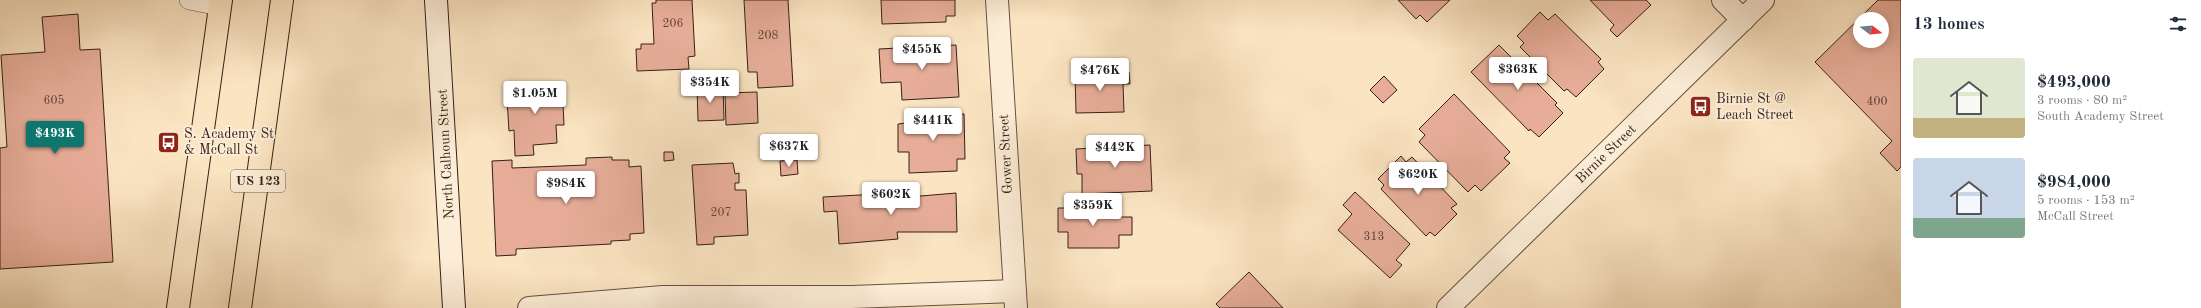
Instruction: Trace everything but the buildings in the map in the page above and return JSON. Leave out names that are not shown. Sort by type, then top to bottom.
[{"type":"highway","name":"US 123","points":[[240,308],[282,0]]},
{"type":"highway","points":[[178,308],[221,3]]},
{"type":"street","name":"North Calhoun Street","points":[[436,0],[454,308]]},
{"type":"street","name":"Gower Street","points":[[997,0],[1015,300]]},
{"type":"street","points":[[1723,0],[1743,20]]},
{"type":"street","name":"Birnie Street","points":[[1448,308],[1763,0]]},
{"type":"street","points":[[529,308],[663,297],[711,303],[852,296],[1015,300]]},
{"type":"lane","points":[[189,0],[221,3]]},
{"type":"place","name":"Birnie St @ Leach Street","points":[[1700,107]]},
{"type":"place","name":"S. Academy St & McCall St","points":[[168,142]]}]
